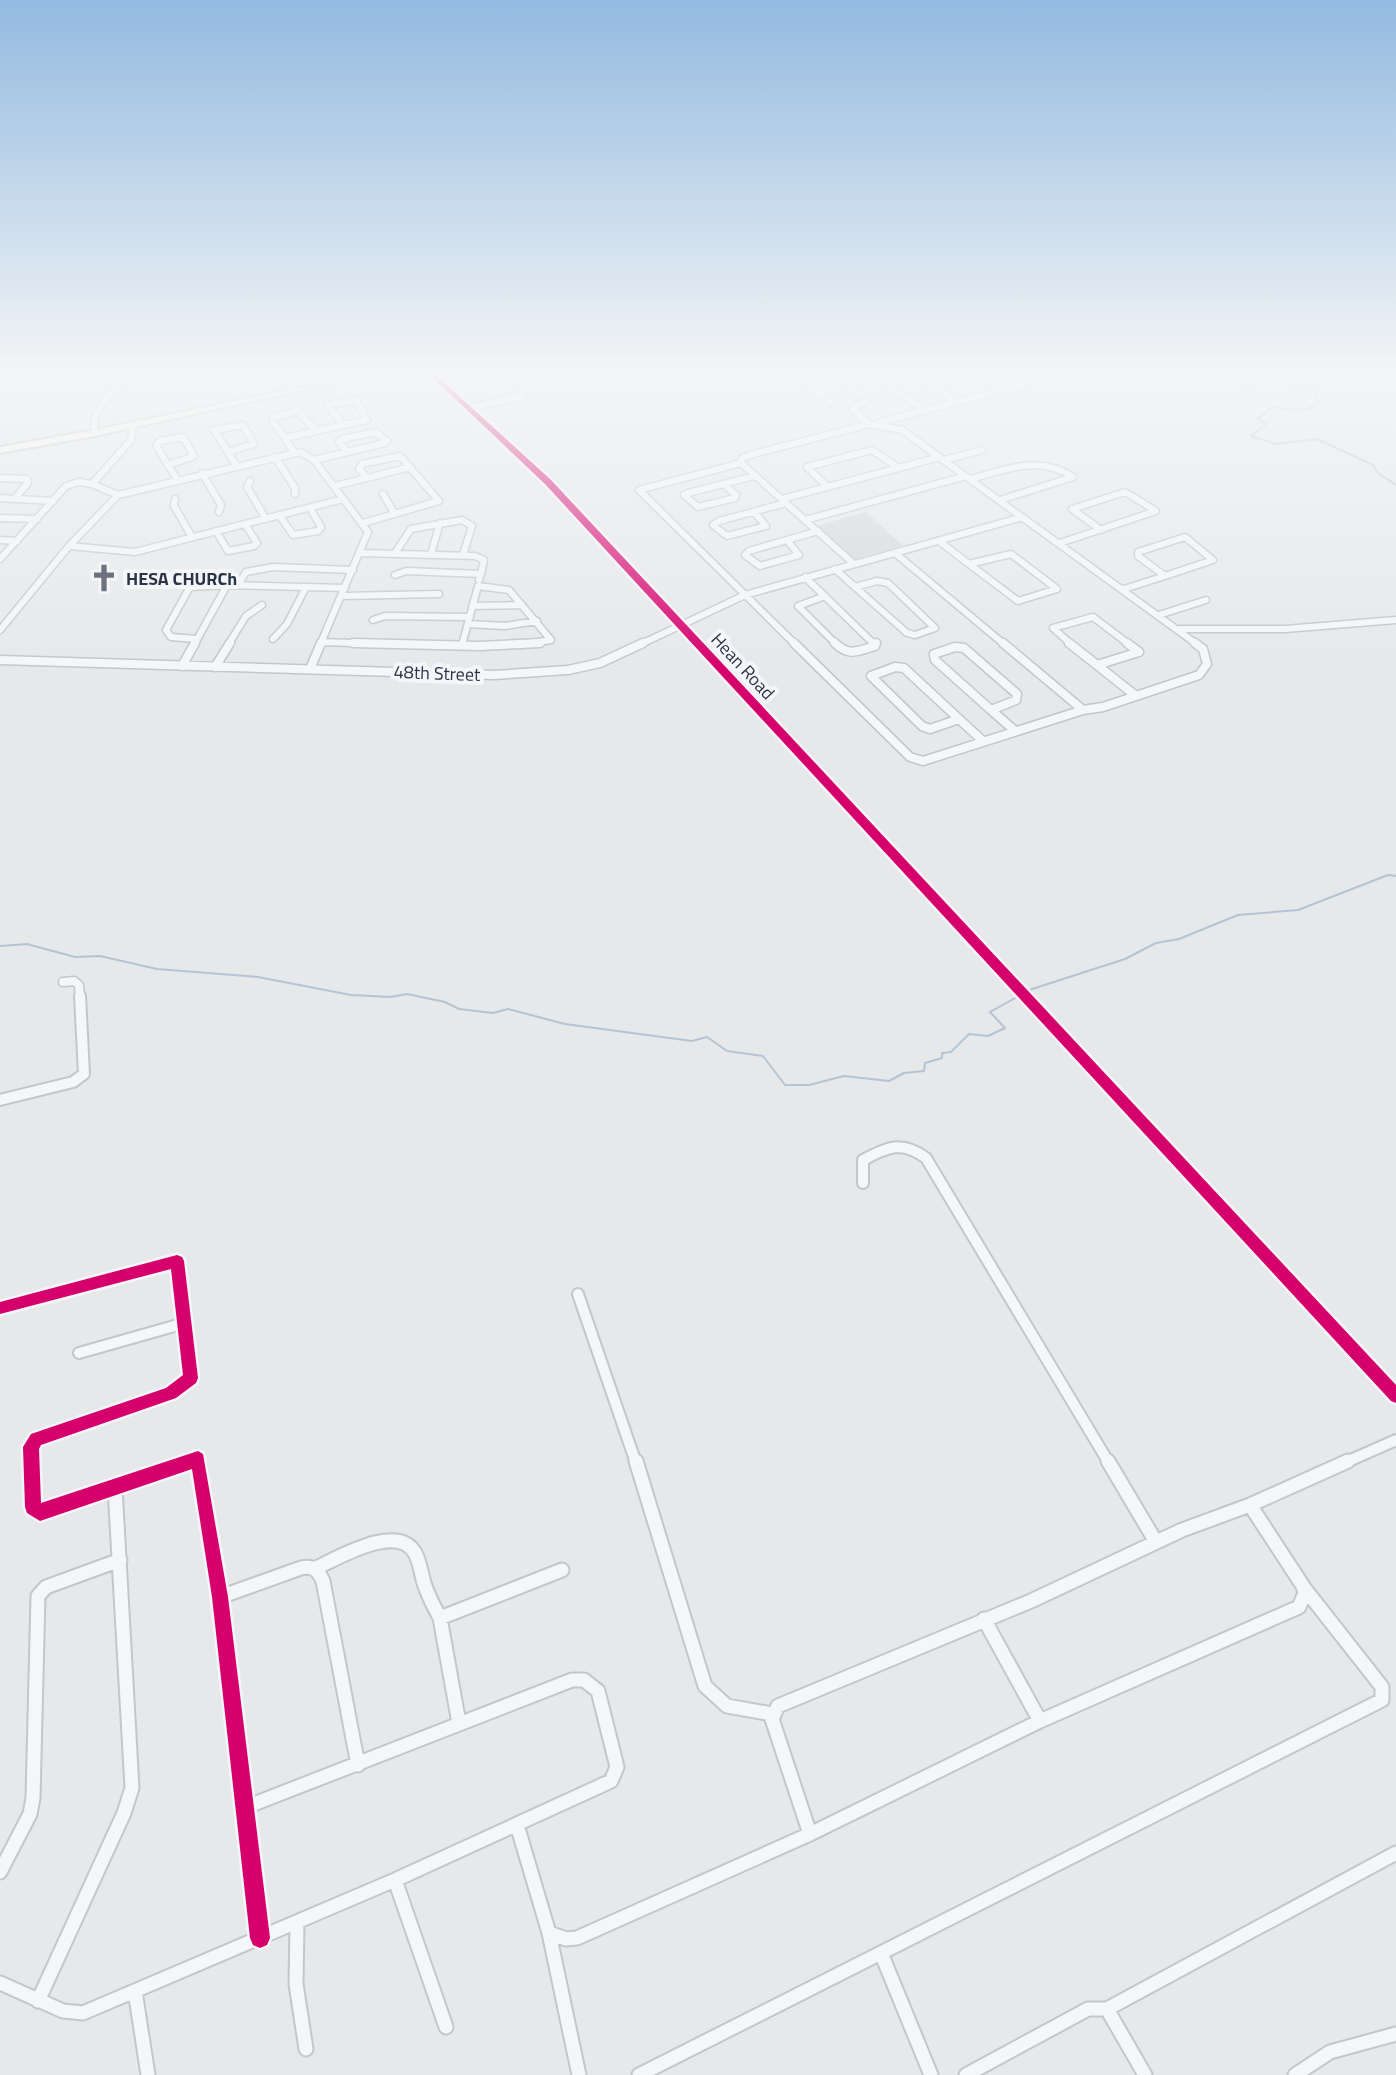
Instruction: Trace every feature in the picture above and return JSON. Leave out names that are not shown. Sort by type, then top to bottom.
[{"type":"street","points":[[92,484],[102,473]]},
{"type":"street","points":[[173,473],[177,479]]},
{"type":"street","points":[[0,630],[69,546],[118,495],[202,473],[221,505],[219,512]]},
{"type":"street","points":[[285,473],[295,488],[295,494]]},
{"type":"street","points":[[310,669],[368,532],[324,473]]},
{"type":"street","points":[[362,473],[367,478]]},
{"type":"street","points":[[334,486],[387,473]]},
{"type":"street","points":[[363,523],[439,501],[415,473]]},
{"type":"street","name":"Hean Road","points":[[539,473],[1396,1396]]},
{"type":"street","points":[[700,473],[639,490],[910,757],[923,761],[1014,730],[1103,707],[1199,675],[1204,670],[1206,654],[1177,628],[962,473]]},
{"type":"street","points":[[751,473],[854,564]]},
{"type":"street","points":[[813,473],[828,487]]},
{"type":"street","points":[[754,512],[766,526],[727,536],[713,525],[828,487],[881,473]]},
{"type":"street","points":[[805,520],[991,473]]},
{"type":"street","points":[[1000,500],[1073,477],[1066,473]]},
{"type":"street","points":[[724,484],[736,495],[735,498],[698,507],[684,495],[688,493],[754,476]]},
{"type":"street","points":[[0,478],[28,481],[15,498]]},
{"type":"street","points":[[250,481],[247,487],[266,519]]},
{"type":"street","points":[[0,559],[69,484],[92,484],[118,495]]},
{"type":"street","points":[[1060,543],[1153,514],[1156,511],[1125,492],[1072,509],[1101,530]]},
{"type":"street","points":[[383,494],[395,514]]},
{"type":"street","points":[[0,498],[53,501]]},
{"type":"street","points":[[175,499],[174,506],[192,537]]},
{"type":"street","points":[[69,546],[131,552],[343,499]]},
{"type":"street","points":[[279,515],[293,535],[318,531],[321,527],[310,508]]},
{"type":"street","name":"48th Street","points":[[0,660],[494,675],[568,670],[600,663],[745,595],[1023,517]]},
{"type":"street","points":[[0,518],[37,519]]},
{"type":"street","points":[[395,553],[409,531],[462,520],[471,524],[463,555]]},
{"type":"street","points":[[431,554],[440,523]]},
{"type":"street","points":[[216,531],[228,551],[254,546],[257,543],[245,524]]},
{"type":"street","points":[[787,540],[799,555],[758,566],[745,555],[749,551],[818,531]]},
{"type":"street","points":[[1124,589],[1166,576],[1213,560],[1214,558],[1185,537],[1138,552],[1138,556],[1166,576]]},
{"type":"street","points":[[0,540],[17,541]]},
{"type":"street","points":[[939,541],[969,564],[1018,601],[1057,589],[1008,553],[969,564]]},
{"type":"street","points":[[361,553],[463,555],[484,560],[462,645]]},
{"type":"street","points":[[895,553],[1083,710]]},
{"type":"street","points":[[238,585],[246,572],[263,568],[353,570]]},
{"type":"street","points":[[835,569],[855,587],[907,633],[915,635],[935,628],[886,582],[877,581],[855,587]]},
{"type":"street","points":[[395,575],[406,571],[481,574]]},
{"type":"street","points":[[805,577],[876,643],[875,646],[852,653],[844,652],[798,606],[825,596]]},
{"type":"street","points":[[182,666],[227,585]]},
{"type":"street","points":[[197,639],[171,637],[166,630],[190,587],[238,585],[428,596],[439,594]]},
{"type":"street","points":[[321,642],[528,646],[549,643],[551,638],[507,589],[478,586]]},
{"type":"street","points":[[273,639],[287,624],[306,587]]},
{"type":"street","points":[[1159,615],[1206,600]]},
{"type":"street","points":[[215,667],[246,616],[262,605]]},
{"type":"street","points":[[472,606],[522,605]]},
{"type":"street","points":[[373,620],[385,616],[469,620],[512,626],[537,621]]},
{"type":"street","points":[[1096,665],[1139,652],[1093,617],[1053,628],[1096,665],[1136,696]]},
{"type":"street","points":[[1177,628],[1285,629],[1396,620]]},
{"type":"street","points":[[990,710],[1016,700],[1017,694],[964,648],[934,654],[935,660],[990,710],[1014,730]]},
{"type":"street","points":[[959,719],[924,728],[872,675],[895,667],[904,668],[983,741]]},
{"type":"street","points":[[0,1100],[73,1082],[84,1074],[79,985],[74,981],[63,982]]},
{"type":"street","points":[[863,1183],[863,1160],[893,1144],[908,1145],[926,1158],[1156,1542]]},
{"type":"street","points":[[0,1308],[177,1261],[191,1378],[163,1395],[42,1435],[32,1443],[35,1512],[198,1459],[220,1597],[260,1938]]},
{"type":"street","points":[[578,1294],[651,1506],[705,1686],[727,1706],[772,1714]]},
{"type":"street","points":[[79,1353],[185,1323]]},
{"type":"street","points":[[772,1714],[778,1706],[1031,1601],[1156,1542],[1237,1507],[1250,1505],[1396,1440]]},
{"type":"street","points":[[38,2001],[124,1813],[132,1788],[115,1488]]},
{"type":"street","points":[[639,2075],[1382,1700],[1382,1687],[1303,1586],[1250,1505]]},
{"type":"street","points":[[316,1568],[384,1539],[411,1546],[427,1593],[440,1618],[459,1723]]},
{"type":"street","points":[[0,1872],[30,1814],[33,1798],[38,1596],[46,1587],[120,1560]]},
{"type":"street","points":[[220,1597],[309,1565],[316,1568],[323,1581],[358,1765]]},
{"type":"street","points":[[440,1618],[562,1570]]},
{"type":"street","points":[[549,1933],[556,1938],[577,1938],[810,1834],[1040,1721],[1299,1607],[1305,1593],[1303,1586]]},
{"type":"street","points":[[984,1619],[1040,1721]]},
{"type":"street","points":[[0,1983],[72,2014],[83,2013],[297,1923],[517,1825],[614,1778],[617,1767],[598,1691],[584,1680],[572,1680],[246,1807]]},
{"type":"street","points":[[772,1714],[810,1834]]},
{"type":"street","points":[[517,1825],[549,1933],[579,2075]]},
{"type":"street","points":[[966,2075],[1088,2009],[1107,2009],[1396,1853]]},
{"type":"street","points":[[395,1880],[413,1920],[423,1965],[446,2027]]},
{"type":"street","points":[[297,1923],[296,1984],[306,2049]]},
{"type":"street","points":[[881,1953],[931,2075]]},
{"type":"street","points":[[135,1991],[148,2075]]},
{"type":"street","points":[[1107,2009],[1145,2075]]},
{"type":"street","points":[[1295,2075],[1330,2052],[1396,2034]]},
{"type":"shaded area","points":[[866,512],[903,546],[855,559],[816,526]]},
{"type":"waterway","points":[[1378,473],[1396,485]]},
{"type":"waterway","points":[[1026,991],[1125,959],[1156,943],[1179,939],[1238,915],[1298,910],[1388,875],[1396,876]]},
{"type":"waterway","points":[[0,946],[27,944],[75,957],[100,956],[157,969],[258,977],[351,995],[390,997],[407,994],[445,1002],[459,1009],[493,1013],[508,1009],[565,1024],[692,1041],[707,1037],[727,1051],[763,1056],[785,1085],[809,1085],[844,1076],[889,1081],[904,1073],[924,1071],[925,1063],[942,1058],[942,1053],[951,1052],[969,1034],[988,1036],[1005,1028],[990,1012],[1017,997]]},
{"type":"cycle path","points":[[538,473],[1396,1396]]},
{"type":"cycle path","points":[[0,1308],[177,1261],[191,1378],[171,1393],[36,1439],[31,1447],[33,1507],[40,1513],[198,1459],[220,1597],[260,1938]]},
{"type":"place","name":"HESA CHURCh","points":[[104,578]]}]
